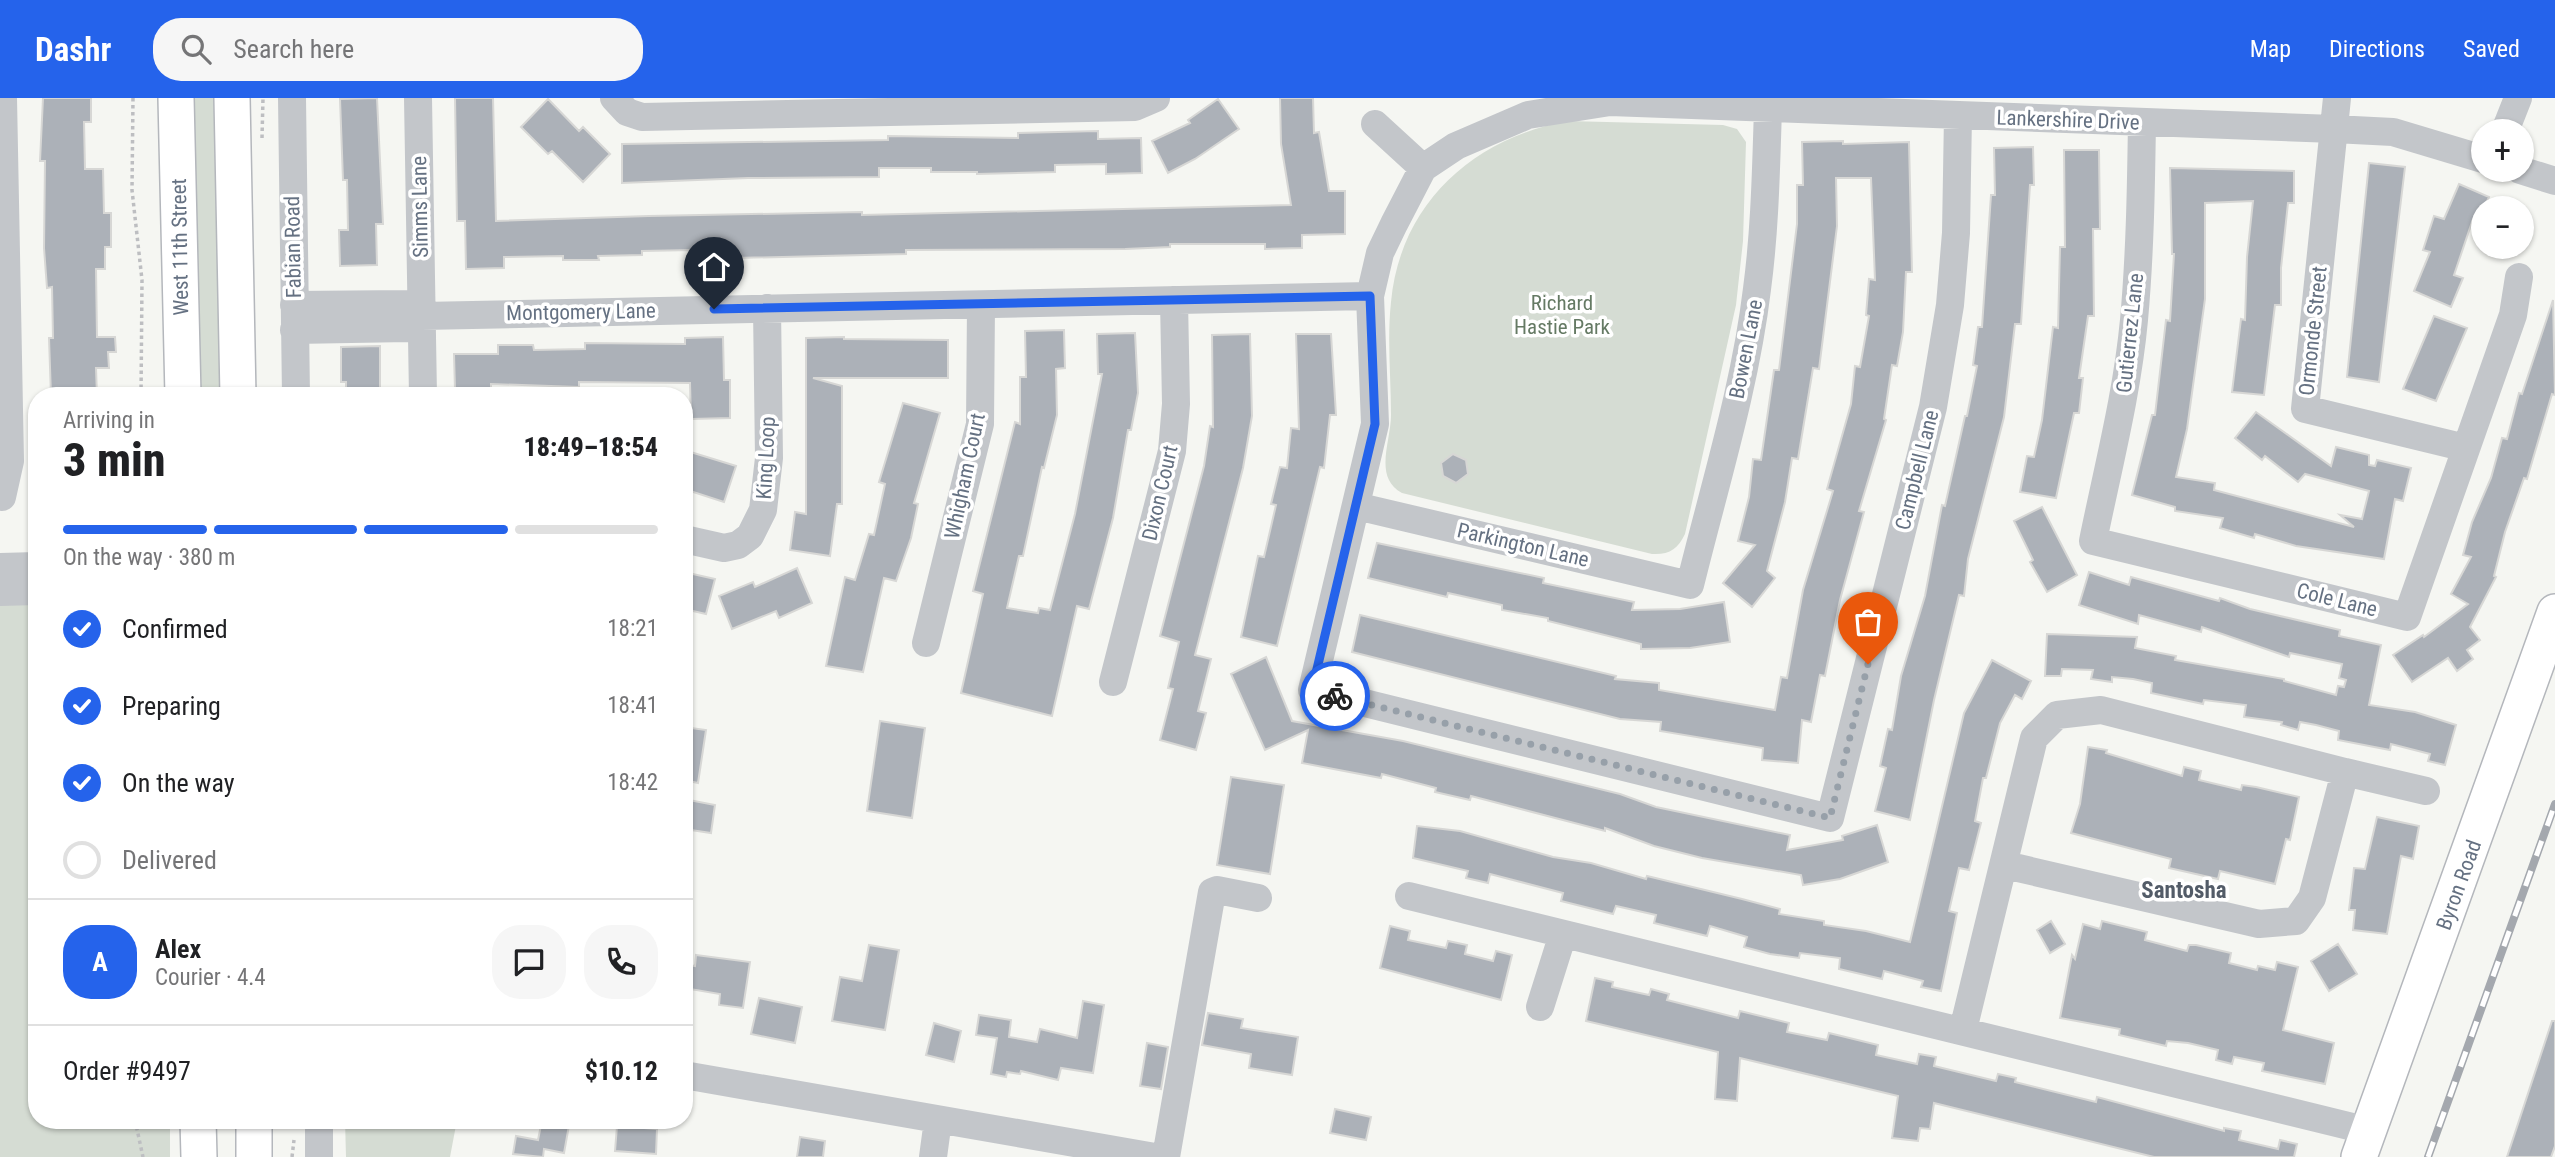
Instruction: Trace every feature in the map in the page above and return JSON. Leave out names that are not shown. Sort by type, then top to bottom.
[{"type":"main road","name":"West 11th Street","points":[[176,98],[183,387]]},
{"type":"main road","points":[[232,98],[238,387]]},
{"type":"main road","name":"Byron Road","points":[[2364,1144],[2555,612]]},
{"type":"main road","points":[[198,1129],[199,1157]]},
{"type":"main road","points":[[254,1129],[254,1157]]},
{"type":"street","points":[[2,497],[10,461],[2,207],[3,98]]},
{"type":"street","name":"Fabian Road","points":[[292,98],[296,387]]},
{"type":"street","name":"Simms Lane","points":[[418,98],[422,316]]},
{"type":"street","points":[[618,103],[642,117],[1135,107],[1156,98]]},
{"type":"street","points":[[2334,130],[2337,98]]},
{"type":"street","points":[[2510,119],[2518,98]]},
{"type":"street","name":"Lankershire Drive","points":[[1830,818],[1312,690],[1375,424],[1370,296],[1380,253],[1423,169],[1456,146],[1528,115],[1610,100],[2393,132],[2471,155]]},
{"type":"street","name":"Bowen Lane","points":[[1690,585],[1741,378],[1757,290],[1765,207],[1768,108]]},
{"type":"street","name":"Campbell Lane","points":[[1830,818],[1933,407],[1950,305],[1955,245],[1958,115]]},
{"type":"street","name":"Gutierrez Lane","points":[[2093,541],[2123,399],[2134,322],[2140,237],[2142,122]]},
{"type":"street","points":[[1375,124],[1423,169]]},
{"type":"street","name":"Ormonde Street","points":[[2334,130],[2305,410],[2466,448]]},
{"type":"street","points":[[2534,174],[2555,181]]},
{"type":"street","points":[[2466,448],[2513,315],[2519,277]]},
{"type":"street","name":"Montgomery Lane","points":[[294,318],[408,304],[422,316],[1370,296]]},
{"type":"street","name":"Dixon Court","points":[[1112,682],[1172,451],[1177,404],[1174,300]]},
{"type":"street","name":"Whigham Court","points":[[926,643],[980,424],[981,305]]},
{"type":"street","name":"King Loop","points":[[693,541],[724,548],[738,545],[750,536],[763,510],[769,458],[767,308]]},
{"type":"street","points":[[422,316],[423,387]]},
{"type":"street","name":"Cole Lane","points":[[2093,541],[2407,617],[2466,448]]},
{"type":"street","name":"Parkington Lane","points":[[1356,506],[1690,585]]},
{"type":"street","points":[[0,567],[28,566]]},
{"type":"street","points":[[0,592],[28,591]]},
{"type":"street","points":[[1963,1030],[2034,738],[2057,715],[2101,710],[2426,791]]},
{"type":"street","points":[[2005,865],[2259,924],[2296,922],[2312,898],[2345,772]]},
{"type":"street","points":[[1166,1157],[1212,892],[1217,890],[1258,898]]},
{"type":"street","points":[[1409,895],[1963,1030],[2364,1144]]},
{"type":"street","points":[[1540,1007],[1563,934]]},
{"type":"street","points":[[693,1077],[1121,1154],[1154,1157]]},
{"type":"street","points":[[933,1157],[938,1119]]},
{"type":"street","points":[[319,1129],[319,1157]]},
{"type":"path","points":[[133,98],[132,190],[142,280],[141,387]]},
{"type":"path","points":[[137,1129],[143,1157]]},
{"type":"green space","points":[[191,98],[214,98],[220,387],[197,387],[200,334],[196,312],[193,223],[196,201],[192,175]]},
{"type":"green space","name":"Richard Hastie Park","points":[[1568,121],[1723,125],[1737,129],[1746,142],[1743,241],[1736,305],[1685,534],[1679,544],[1668,552],[1652,554],[1402,493],[1388,478],[1386,458],[1391,415],[1391,302],[1397,267],[1409,235],[1426,206],[1447,181],[1473,160],[1502,143],[1533,130]]},
{"type":"green space","points":[[28,603],[28,1129],[170,1129],[170,1157],[0,1157],[0,604]]},
{"type":"green space","points":[[345,1129],[455,1129],[450,1157],[346,1157]]},
{"type":"building","points":[[43,98],[91,98],[91,122],[84,122],[85,169],[103,169],[104,213],[111,213],[111,247],[105,247],[105,269],[96,269],[97,337],[115,337],[116,352],[108,352],[109,368],[96,368],[97,387],[51,387],[49,338],[53,338],[52,287],[47,288],[44,248],[45,161],[40,161]]},
{"type":"building","points":[[377,98],[383,224],[376,224],[377,265],[340,266],[339,230],[348,230],[340,99]]},
{"type":"building","points":[[455,98],[493,98],[496,221],[1291,205],[1281,144],[1280,98],[1313,98],[1314,133],[1319,132],[1329,191],[1345,191],[1345,234],[1302,235],[1302,248],[1265,249],[1265,244],[1170,244],[1170,247],[1125,249],[906,250],[906,254],[694,259],[693,250],[642,251],[642,255],[598,256],[599,260],[563,260],[563,256],[504,257],[504,268],[466,269],[465,221],[457,221]]},
{"type":"building","points":[[548,99],[579,131],[583,127],[610,154],[583,182],[552,151],[548,154],[521,127]]},
{"type":"building","points":[[1218,99],[1239,129],[1195,159],[1168,173],[1152,141],[1190,123],[1188,120]]},
{"type":"building","points":[[1098,131],[1098,139],[1141,138],[1142,173],[1106,174],[1106,164],[1055,165],[1055,172],[977,174],[931,172],[931,168],[879,168],[879,177],[622,183],[622,144],[888,140],[888,136],[1018,138],[1018,133]]},
{"type":"building","points":[[1843,141],[1843,144],[1909,142],[1912,272],[1906,272],[1903,332],[1897,366],[1892,365],[1886,420],[1859,511],[1864,512],[1840,600],[1825,676],[1820,675],[1811,722],[1802,720],[1798,763],[1762,760],[1763,748],[1660,731],[1661,722],[1620,719],[1352,652],[1360,615],[1616,676],[1615,679],[1659,683],[1659,690],[1775,710],[1781,677],[1787,678],[1803,590],[1833,491],[1827,489],[1851,404],[1855,366],[1860,367],[1869,316],[1866,315],[1869,279],[1875,280],[1871,178],[1836,178],[1837,226],[1819,369],[1813,368],[1798,459],[1792,458],[1785,502],[1767,571],[1775,578],[1752,607],[1723,583],[1755,545],[1738,541],[1749,497],[1753,459],[1761,460],[1774,370],[1779,370],[1797,224],[1797,185],[1803,185],[1802,142]]},
{"type":"building","points":[[2033,147],[2034,185],[2030,185],[2021,324],[2015,324],[2004,417],[1968,559],[1964,596],[1959,595],[1934,700],[1910,820],[1875,811],[1886,768],[1880,766],[1888,729],[1892,730],[1901,676],[1925,596],[1942,505],[1945,506],[1977,366],[1973,365],[1978,327],[1982,327],[1991,195],[1995,195],[1994,148]]},
{"type":"building","points":[[2064,150],[2099,150],[2100,229],[2093,229],[2094,316],[2088,316],[2079,378],[2083,378],[2079,413],[2074,413],[2056,498],[2020,492],[2027,456],[2034,457],[2042,420],[2053,327],[2058,328],[2060,247],[2065,247]]},
{"type":"building","points":[[2369,163],[2405,167],[2379,382],[2347,377]]},
{"type":"building","points":[[2170,168],[2294,171],[2294,203],[2288,203],[2281,268],[2281,305],[2275,305],[2264,395],[2232,392],[2241,319],[2245,320],[2247,257],[2253,201],[2205,203],[2205,299],[2187,429],[2176,477],[2215,483],[2214,490],[2354,527],[2340,515],[2362,519],[2369,491],[2305,474],[2298,482],[2265,456],[2262,460],[2235,438],[2256,412],[2331,466],[2336,447],[2369,455],[2369,465],[2375,466],[2377,460],[2411,468],[2403,501],[2395,499],[2384,559],[2296,546],[2255,534],[2254,538],[2220,528],[2223,518],[2175,511],[2175,507],[2132,495],[2152,415],[2155,415],[2166,320],[2170,321],[2174,254]]},
{"type":"building","points":[[2459,184],[2487,196],[2471,196],[2471,225],[2454,275],[2463,278],[2451,307],[2414,291],[2430,252],[2423,250],[2434,216],[2444,219]]},
{"type":"building","points":[[2553,300],[2555,395],[2552,394],[2527,479],[2524,478],[2505,532],[2494,576],[2496,577],[2470,627],[2480,640],[2467,650],[2473,659],[2457,671],[2448,658],[2412,682],[2393,655],[2423,635],[2424,637],[2468,604],[2451,594],[2471,557],[2463,555],[2472,522],[2491,478],[2502,438],[2507,439],[2519,393],[2522,394]]},
{"type":"building","points":[[2434,316],[2467,328],[2436,401],[2403,389]]},
{"type":"building","points":[[1064,330],[1065,368],[1056,369],[1057,415],[1044,468],[1042,467],[1023,556],[1019,556],[1007,608],[1038,613],[1039,608],[1050,610],[1075,514],[1102,374],[1098,374],[1097,334],[1135,333],[1138,393],[1131,430],[1128,430],[1113,518],[1089,609],[1077,606],[1052,716],[961,693],[983,594],[973,591],[1015,422],[1020,424],[1020,377],[1026,377],[1025,331]]},
{"type":"building","points":[[1250,334],[1252,416],[1243,468],[1195,655],[1211,659],[1198,711],[1206,713],[1196,750],[1160,740],[1173,689],[1168,688],[1179,642],[1160,636],[1204,466],[1210,426],[1213,427],[1212,335]]},
{"type":"building","points":[[1296,334],[1331,334],[1336,415],[1330,415],[1324,468],[1320,467],[1277,646],[1241,637],[1258,556],[1264,557],[1276,505],[1271,504],[1280,467],[1287,468],[1291,428],[1299,429]]},
{"type":"building","points":[[723,337],[724,380],[730,380],[730,418],[693,419],[693,387],[690,387],[690,383],[579,382],[579,387],[491,384],[491,387],[455,387],[454,354],[498,354],[498,345],[533,345],[534,350],[585,349],[585,343],[685,344],[685,338]]},
{"type":"building","points":[[806,338],[948,340],[948,378],[813,378],[842,386],[842,504],[837,504],[830,556],[790,550],[795,512],[806,514]]},
{"type":"building","points":[[380,346],[380,387],[346,387],[346,382],[341,382],[341,347]]},
{"type":"building","points":[[903,403],[940,413],[914,503],[918,504],[911,538],[896,581],[884,578],[863,672],[826,666],[845,577],[855,580],[869,534],[874,535],[885,484],[879,482]]},
{"type":"building","points":[[693,453],[736,466],[724,502],[693,492]]},
{"type":"building","points":[[1453,454],[1466,460],[1468,474],[1456,483],[1443,476],[1441,463]]},
{"type":"building","points":[[2042,507],[2077,575],[2047,592],[2030,562],[2033,560],[2014,521]]},
{"type":"building","points":[[1377,543],[1544,578],[1543,583],[1634,602],[1632,610],[1680,609],[1724,602],[1730,642],[1690,648],[1641,649],[1641,644],[1548,621],[1548,618],[1502,610],[1502,605],[1448,593],[1447,597],[1368,578]]},
{"type":"building","points":[[797,568],[812,603],[779,618],[776,611],[732,629],[719,596],[753,582],[755,587]]},
{"type":"building","points":[[2089,572],[2129,585],[2131,577],[2219,601],[2220,598],[2250,609],[2340,630],[2339,636],[2381,645],[2369,705],[2415,712],[2456,725],[2445,765],[2428,761],[2430,754],[2391,744],[2390,750],[2338,740],[2339,731],[2316,725],[2300,722],[2298,730],[2281,725],[2282,722],[2244,717],[2246,705],[2204,700],[2203,704],[2151,693],[2152,683],[2112,677],[2112,682],[2091,679],[2093,670],[2062,669],[2061,676],[2045,676],[2047,634],[2137,637],[2135,648],[2176,656],[2175,660],[2284,679],[2336,695],[2338,686],[2344,687],[2346,680],[2339,678],[2342,664],[2290,653],[2289,657],[2202,627],[2201,632],[2139,615],[2138,624],[2079,605]]},
{"type":"building","points":[[693,574],[715,579],[706,614],[693,611]]},
{"type":"building","points":[[1266,657],[1292,721],[1403,741],[1620,794],[1656,807],[1790,835],[1787,850],[1843,840],[1842,836],[1877,825],[1888,862],[1840,879],[1803,885],[1801,875],[1702,858],[1654,846],[1605,828],[1605,831],[1471,796],[1470,800],[1435,792],[1436,788],[1382,774],[1381,778],[1302,763],[1308,730],[1265,750],[1231,674]]},
{"type":"building","points":[[1992,660],[2031,681],[2022,699],[2015,695],[2000,723],[1986,778],[1983,778],[1975,821],[1981,823],[1969,870],[1959,868],[1949,911],[1957,913],[1941,991],[1921,987],[1923,981],[1884,971],[1882,979],[1839,969],[1840,958],[1800,953],[1799,958],[1770,954],[1744,947],[1747,937],[1710,926],[1707,936],[1654,923],[1656,915],[1616,906],[1613,914],[1561,901],[1563,893],[1490,874],[1488,883],[1466,878],[1468,871],[1413,858],[1417,826],[1460,831],[1553,857],[1591,863],[1646,879],[1647,876],[1742,899],[1780,909],[1779,914],[1824,921],[1824,925],[1866,931],[1910,942],[1964,713]]},
{"type":"building","points":[[880,721],[925,728],[912,818],[867,811]]},
{"type":"building","points":[[693,728],[706,730],[698,783],[693,782]]},
{"type":"building","points":[[2088,747],[2107,750],[2106,753],[2182,776],[2184,767],[2201,771],[2199,780],[2241,790],[2242,785],[2299,797],[2290,840],[2286,839],[2275,884],[2220,871],[2218,879],[2169,868],[2171,859],[2071,833],[2080,804]]},
{"type":"building","points":[[1231,777],[1284,785],[1270,874],[1217,865]]},
{"type":"building","points":[[693,801],[715,805],[711,833],[693,830]]},
{"type":"building","points":[[2377,817],[2419,826],[2413,859],[2401,856],[2387,934],[2353,930],[2355,910],[2349,910],[2354,868],[2365,869]]},
{"type":"building","points":[[2051,921],[2065,944],[2050,953],[2037,930]]},
{"type":"building","points":[[2102,921],[2147,932],[2145,940],[2187,951],[2189,945],[2196,945],[2231,953],[2229,963],[2257,970],[2258,966],[2275,970],[2277,962],[2298,967],[2283,1030],[2334,1043],[2325,1084],[2262,1071],[2264,1063],[2234,1057],[2232,1064],[2216,1060],[2218,1050],[2167,1041],[2166,1046],[2119,1035],[2120,1029],[2060,1018],[2072,955],[2075,959],[2083,924],[2100,929]]},
{"type":"building","points":[[1390,926],[1410,931],[1408,940],[1446,948],[1448,941],[1467,945],[1465,954],[1493,961],[1496,951],[1512,955],[1501,1000],[1380,968]]},
{"type":"building","points":[[2338,944],[2357,974],[2329,991],[2311,961]]},
{"type":"building","points":[[869,945],[899,950],[885,1030],[832,1021],[840,977],[862,981]]},
{"type":"building","points":[[696,955],[750,962],[743,1008],[719,1005],[720,994],[693,990]]},
{"type":"building","points":[[1595,978],[1613,982],[1612,987],[1649,995],[1651,989],[1669,994],[1667,1000],[1738,1018],[1740,1011],[1789,1023],[1787,1032],[1827,1040],[1829,1033],[1878,1045],[1876,1055],[1917,1064],[1919,1054],[1936,1057],[1934,1066],[1996,1081],[1998,1074],[2016,1078],[2015,1082],[2096,1102],[2097,1097],[2224,1131],[2224,1128],[2241,1131],[2239,1140],[2278,1149],[2280,1140],[2297,1144],[2294,1157],[2154,1157],[1934,1103],[1930,1129],[1920,1128],[1918,1141],[1892,1138],[1898,1096],[1740,1058],[1737,1101],[1715,1099],[1718,1052],[1586,1021]]},
{"type":"building","points":[[759,998],[802,1007],[795,1043],[751,1034]]},
{"type":"building","points":[[1083,1001],[1104,1005],[1093,1073],[1061,1068],[1058,1080],[1021,1071],[1020,1074],[1007,1072],[1006,1077],[991,1074],[997,1038],[976,1035],[979,1015],[1011,1020],[1009,1037],[1037,1042],[1040,1029],[1077,1038]]},
{"type":"building","points":[[1208,1013],[1243,1019],[1241,1028],[1298,1037],[1292,1075],[1249,1068],[1251,1054],[1202,1045]]},
{"type":"building","points":[[2552,1021],[2555,1021],[2555,1146],[2551,1157],[2507,1157]]},
{"type":"building","points":[[934,1023],[961,1031],[954,1062],[926,1055]]},
{"type":"building","points":[[1147,1043],[1168,1047],[1161,1089],[1140,1086]]},
{"type":"building","points":[[1335,1109],[1371,1117],[1366,1140],[1330,1133]]},
{"type":"building","points":[[540,1129],[568,1129],[564,1153],[544,1149],[543,1157],[513,1154],[516,1136],[538,1140]]},
{"type":"building","points":[[617,1129],[657,1129],[656,1154],[615,1151]]},
{"type":"building","points":[[800,1137],[825,1141],[823,1157],[797,1157]]},
{"type":"railway","points":[[2428,1157],[2555,804]]},
{"type":"way so far","points":[[1335,696],[1830,818],[1868,664]]},
{"type":"district","name":"Santosha","points":[[2184,890]]},
{"type":"route","points":[[714,309],[1370,296],[1375,424],[1312,690],[1335,696]]}]
